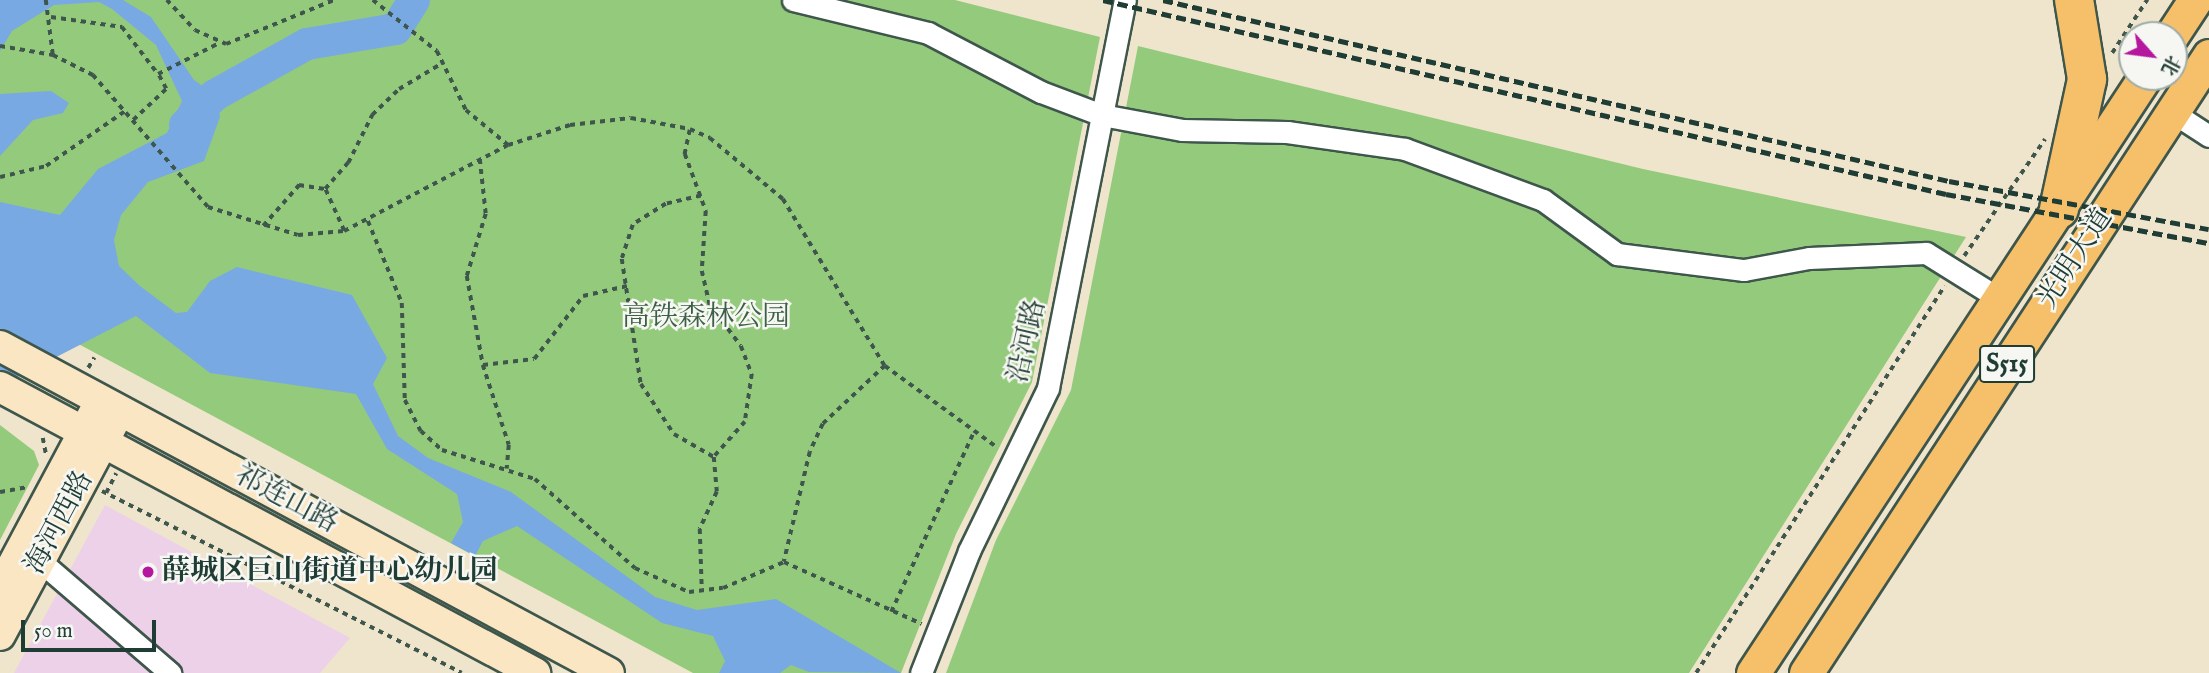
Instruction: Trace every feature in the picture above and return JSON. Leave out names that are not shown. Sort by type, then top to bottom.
[{"type":"highway","points":[[2059,209],[2087,79],[2074,0]]},
{"type":"main road","points":[[2181,21],[2195,0]]},
{"type":"main road","name":"光明大道","points":[[1810,672],[2209,56]]},
{"type":"main road","name":"光明大道","points":[[1754,673],[2136,91]]},
{"type":"main road","name":"祁连山路","points":[[0,346],[609,673]]},
{"type":"main road","name":"祁连山路","points":[[8,392],[535,673]]},
{"type":"main road","name":"海河西路","points":[[0,635],[40,561],[110,406]]},
{"type":"main road","name":"海河西路","points":[[0,589],[94,437]]},
{"type":"street","points":[[793,0],[928,33],[1041,92],[1102,115],[1182,130],[1287,132],[1405,149],[1543,201],[1617,254],[1744,270],[1810,258],[1926,253],[2000,299]]},
{"type":"street","name":"沿河路","points":[[921,673],[942,631],[969,551],[1048,388],[1125,0]]},
{"type":"street","points":[[2172,112],[2209,136]]},
{"type":"street","points":[[40,561],[170,673]]},
{"type":"path","points":[[46,0],[51,17],[53,55]]},
{"type":"path","points":[[167,0],[195,30],[219,43]]},
{"type":"path","points":[[158,74],[219,43],[237,43],[334,0]]},
{"type":"path","points":[[373,0],[444,62],[466,110],[508,145]]},
{"type":"path","points":[[2087,79],[2102,67],[2147,0]]},
{"type":"path","points":[[51,17],[122,27],[158,74],[166,89],[133,120]]},
{"type":"path","points":[[0,46],[53,55],[93,75],[177,175],[208,207],[262,226],[298,235],[344,231],[368,221],[508,145],[570,125],[631,118],[690,130],[710,138],[783,199],[885,366],[973,434],[1016,457]]},
{"type":"path","points":[[325,189],[348,163],[372,116],[399,89],[444,62]]},
{"type":"path","points":[[1,177],[46,166],[125,111]]},
{"type":"path","points":[[690,130],[685,154],[706,211],[702,271],[710,305],[741,346],[752,374],[745,422],[714,457],[717,492],[700,529],[702,590]]},
{"type":"path","points":[[1696,673],[1955,269],[2048,135]]},
{"type":"path","points":[[480,159],[486,214],[467,276],[483,365],[509,445],[507,469]]},
{"type":"path","points":[[262,226],[299,185],[325,189]]},
{"type":"path","points":[[325,189],[344,231]]},
{"type":"path","points":[[701,196],[667,204],[633,225],[625,238],[627,286],[641,384],[655,414],[674,433],[714,457]]},
{"type":"path","points":[[368,221],[402,303],[405,400],[421,431],[466,462],[507,469],[553,493],[635,568],[670,586],[702,590],[753,578],[784,562],[810,452],[824,424],[885,366]]},
{"type":"path","points":[[483,365],[534,359],[583,296],[627,286]]},
{"type":"path","points":[[39,433],[47,456]]},
{"type":"path","points":[[891,612],[973,434]]},
{"type":"path","points":[[0,492],[33,487]]},
{"type":"path","points":[[106,493],[462,673]]},
{"type":"path","points":[[784,562],[891,612],[942,631]]},
{"type":"shaded area","name":"薛城区巨山街道中心幼儿园","points":[[105,505],[350,638],[320,673],[14,673]]},
{"type":"green space","name":"高铁森林公园","points":[[0,0],[955,0],[1100,37],[1032,382],[956,534],[901,673],[693,673],[0,302]]},
{"type":"green space","points":[[1138,46],[1643,169],[1966,237],[1689,673],[946,673],[996,540],[1071,390]]},
{"type":"green space","points":[[0,425],[34,451],[39,465],[0,540]]},
{"type":"water","points":[[0,0],[123,0],[151,17],[194,80],[215,95],[220,117],[204,161],[148,182],[121,215],[114,240],[119,266],[176,313],[187,312],[210,281],[237,267],[352,295],[387,358],[373,384],[398,436],[428,458],[511,492],[655,597],[697,610],[776,599],[901,673],[809,672],[791,665],[780,673],[719,673],[725,661],[713,636],[662,623],[517,526],[483,541],[475,556],[451,543],[463,522],[457,494],[387,449],[356,394],[210,373],[136,316],[0,386],[0,202],[60,215],[98,169],[167,133],[182,101],[156,45],[112,9],[99,2],[54,5],[12,31],[0,51]]},
{"type":"water","points":[[51,91],[69,103],[63,113],[33,120],[0,156],[0,94]]},
{"type":"waterway","points":[[185,125],[215,95],[307,44],[396,29],[414,0]]},
{"type":"railway","points":[[1103,0],[1946,194],[2209,243]]},
{"type":"railway","points":[[1163,0],[1949,181],[2209,229]]},
{"type":"place","name":"薛城区巨山街道中心幼儿园","points":[[148,572]]}]
